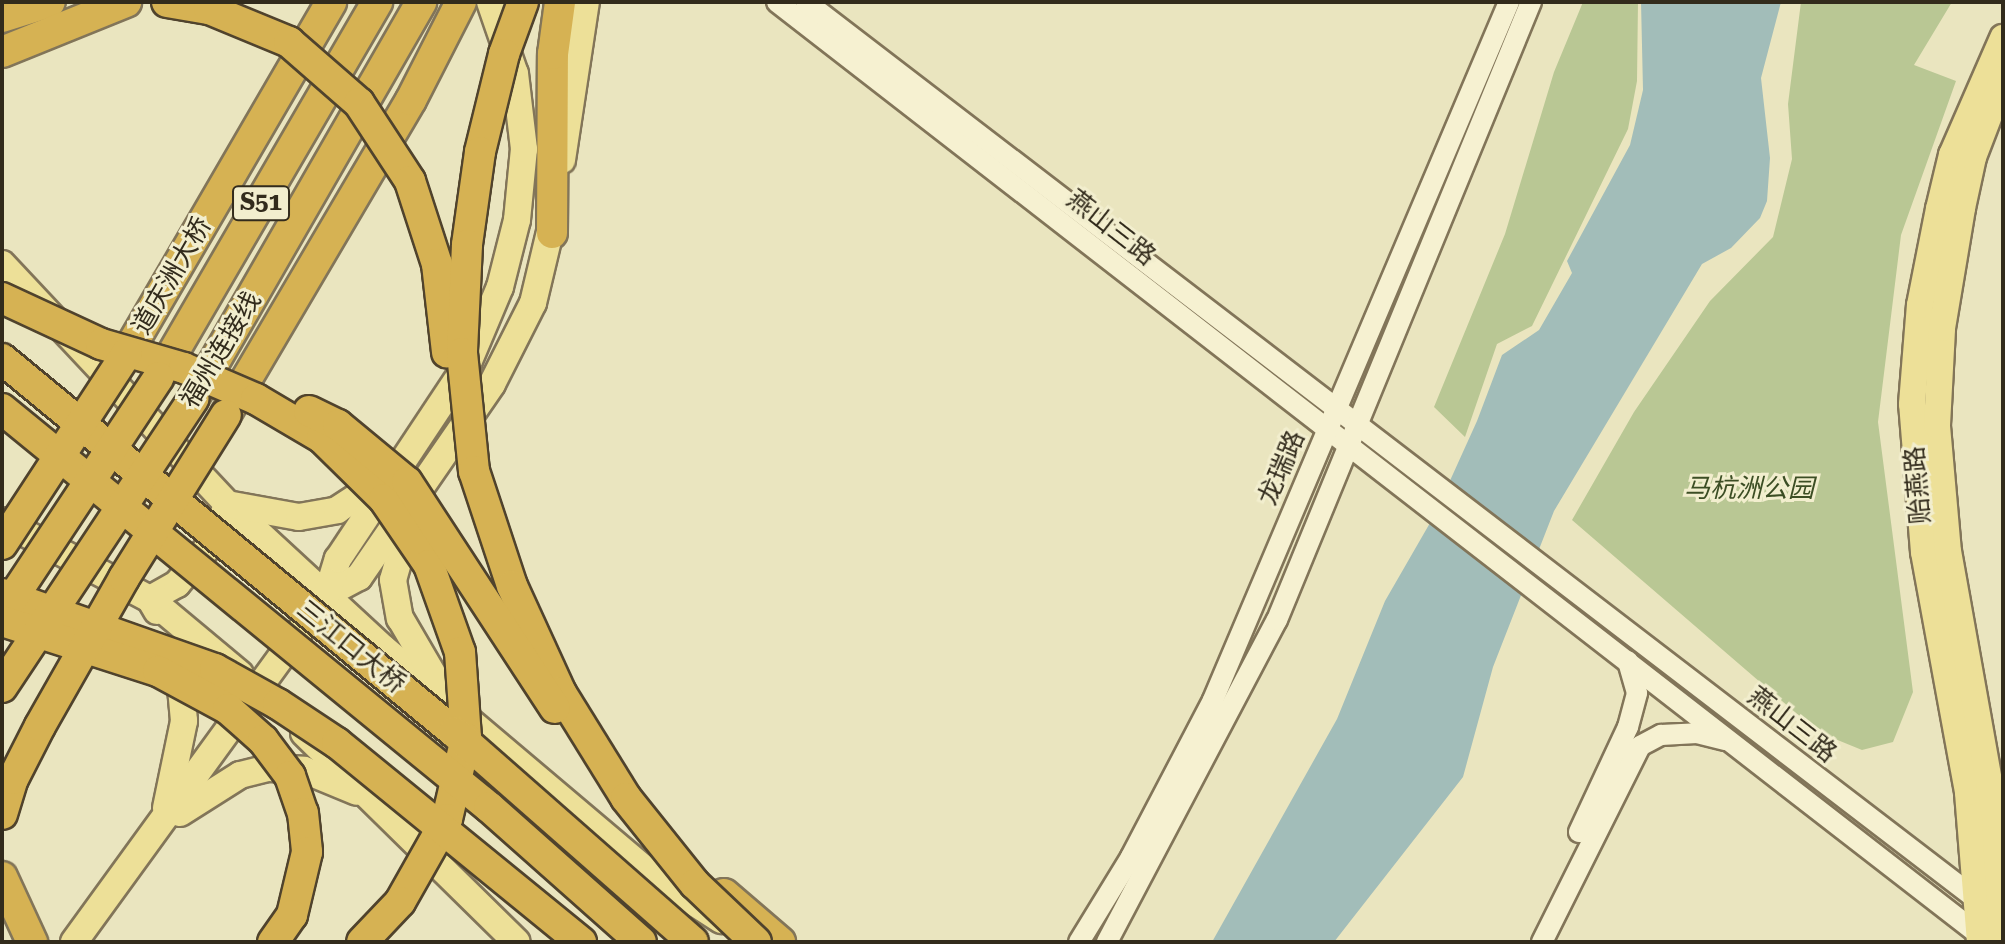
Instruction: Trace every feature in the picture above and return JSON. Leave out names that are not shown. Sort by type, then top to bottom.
[{"type":"highway","points":[[2,17],[50,2]]},
{"type":"highway","points":[[2,52],[126,2]]},
{"type":"highway","points":[[167,2],[209,9],[289,42],[359,103],[410,181],[437,264],[447,354],[474,471],[512,586],[561,693],[626,798],[695,884],[755,942]]},
{"type":"highway","name":"福州连接线","points":[[2,687],[193,399],[390,62],[421,2]]},
{"type":"highway","points":[[2,756],[124,578],[226,415],[411,100],[461,2]]},
{"type":"highway","points":[[474,471],[462,353],[467,245],[480,152],[504,54],[523,2]]},
{"type":"highway","points":[[552,233],[553,54],[560,2]]},
{"type":"highway","name":"道庆洲大桥","points":[[2,544],[127,353],[328,8]]},
{"type":"highway","name":"福州连接线","points":[[2,614],[172,373],[370,15]]},
{"type":"highway","points":[[2,298],[172,373],[256,399],[322,438],[384,499],[429,565],[460,652],[466,738],[447,819],[400,902],[362,942]]},
{"type":"highway","name":"三江口大桥","points":[[2,359],[454,732],[693,942]]},
{"type":"highway","points":[[172,373],[262,388],[338,425],[407,482],[455,550],[525,668],[600,766],[702,875],[780,942]]},
{"type":"highway","name":"三江口大桥","points":[[2,409],[489,807],[641,942]]},
{"type":"highway","points":[[2,814],[13,779],[124,578]]},
{"type":"highway","points":[[2,594],[215,669],[278,704],[337,743],[581,942]]},
{"type":"highway","points":[[2,621],[158,671],[228,709],[263,740],[290,776],[303,813],[307,852],[292,915],[273,942]]},
{"type":"highway","points":[[2,877],[20,926],[32,942]]},
{"type":"main road","points":[[75,938],[161,827],[327,594],[338,559],[425,433],[468,363],[500,287],[517,220],[522,134],[515,74],[490,2]]},
{"type":"main road","points":[[327,594],[359,577],[430,478],[492,384],[533,303],[552,233],[586,2]]},
{"type":"main road","name":"贻燕路","points":[[1991,929],[1924,552],[1912,404],[1920,305],[1952,155],[2003,38]]},
{"type":"main road","name":"贻燕路","points":[[1991,929],[1995,815],[1948,552],[1937,425],[1942,328],[1962,208],[1973,157],[2003,79]]},
{"type":"main road","points":[[2,264],[227,504],[493,740],[650,874],[755,942]]},
{"type":"main road","points":[[425,433],[449,450]]},
{"type":"main road","points":[[227,504],[299,517],[337,510],[368,494],[409,456]]},
{"type":"main road","points":[[430,478],[399,545],[393,580],[400,618],[436,681],[493,740]]},
{"type":"main road","points":[[150,599],[177,584],[215,539],[227,504]]},
{"type":"main road","points":[[2,521],[150,599],[258,689],[383,807],[517,942]]},
{"type":"main road","points":[[150,599],[171,638],[182,679],[178,765],[161,827]]},
{"type":"main road","points":[[161,827],[211,791],[240,775],[269,768],[304,770],[337,781],[383,807]]},
{"type":"street","name":"燕山三路","points":[[777,2],[1331,419],[1358,426],[1423,472],[1551,571],[1991,929]]},
{"type":"street","name":"燕山三路","points":[[806,2],[1331,419],[1350,446],[1732,742],[1991,929]]},
{"type":"street","name":"龙瑞路","points":[[1079,942],[1198,734],[1509,2]]},
{"type":"street","name":"龙瑞路","points":[[1107,942],[1277,620],[1531,2]]},
{"type":"street","points":[[1527,942],[1628,727],[1637,693],[1628,661]]},
{"type":"street","points":[[1542,942],[1640,746],[1661,735],[1697,733],[1732,742]]},
{"type":"green space","points":[[1583,2],[1638,2],[1637,81],[1628,129],[1532,326],[1497,344],[1465,437],[1434,407],[1505,234],[1554,72]]},
{"type":"green space","name":"马杭洲公园","points":[[1801,2],[1952,2],[1914,65],[1956,81],[1901,235],[1878,422],[1913,692],[1893,742],[1862,750],[1818,732],[1572,520],[1634,412],[1710,301],[1773,237],[1792,159],[1788,104]]},
{"type":"water","points":[[1641,2],[1781,2],[1761,78],[1770,158],[1767,201],[1760,218],[1731,248],[1702,264],[1554,511],[1493,667],[1463,777],[1334,942],[1212,942],[1337,719],[1385,601],[1434,516],[1477,421],[1502,355],[1539,330],[1572,273],[1567,261],[1630,145],[1643,90]]}]
